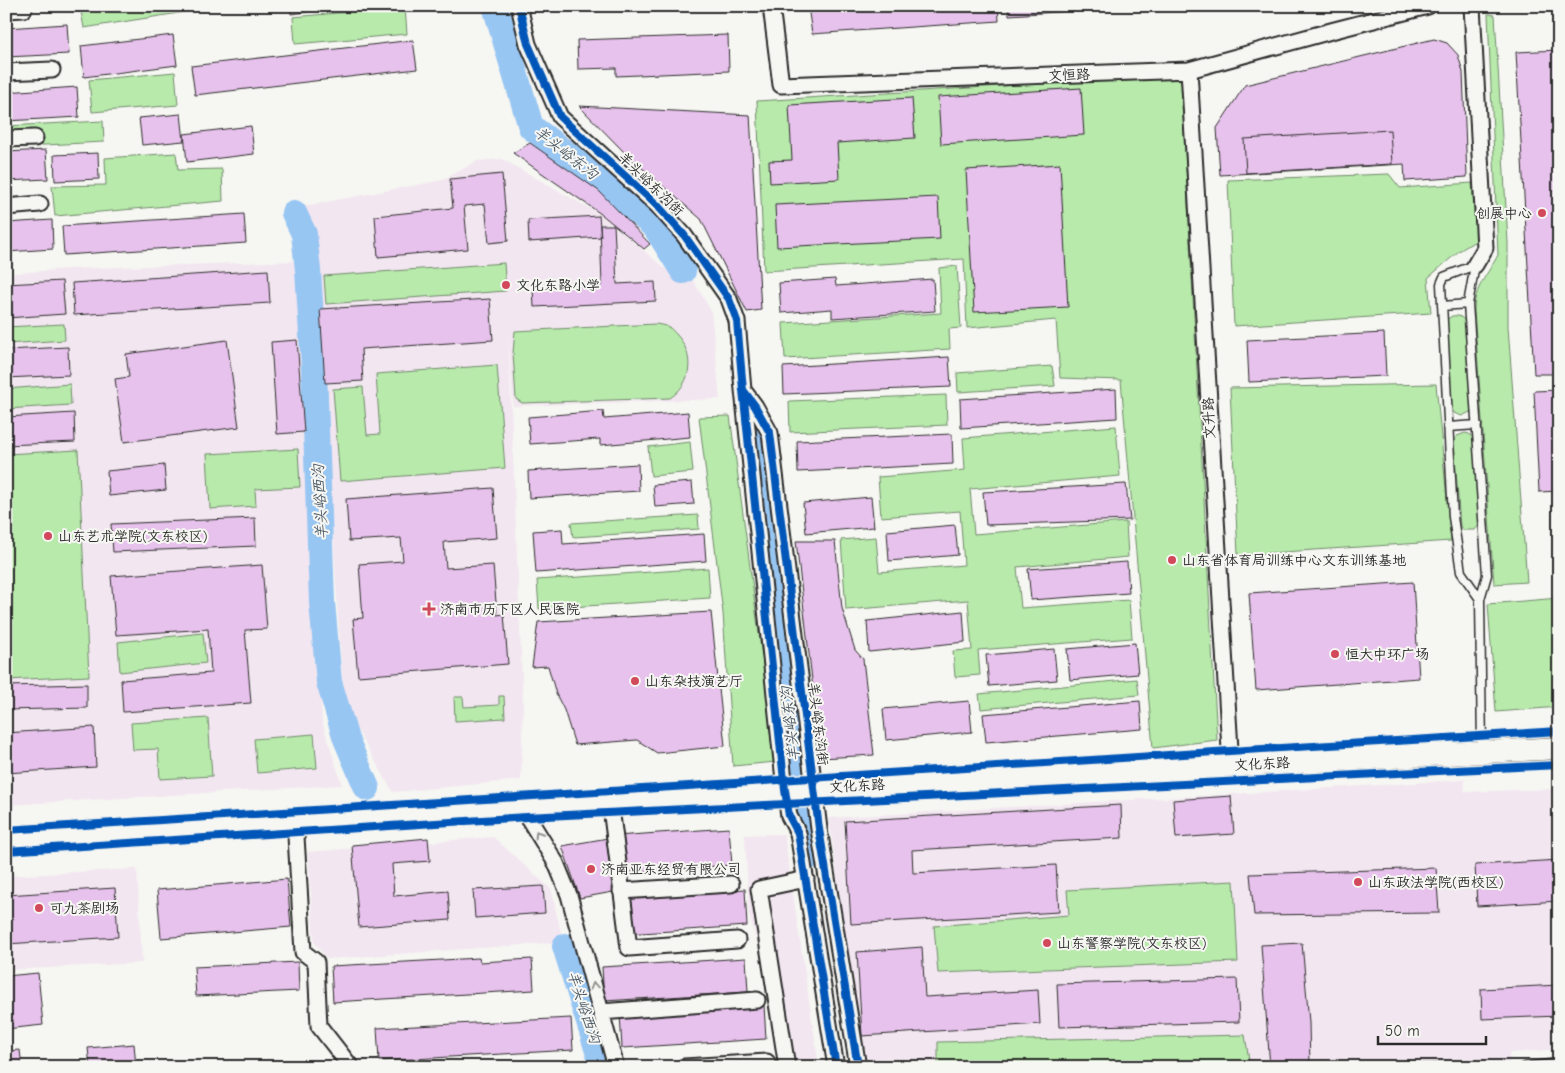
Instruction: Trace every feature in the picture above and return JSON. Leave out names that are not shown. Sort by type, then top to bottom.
[{"type":"main road","name":"文化东路","points":[[6,838],[814,788],[1559,748]]},
{"type":"street","name":"羊头峪东沟街","points":[[519,6],[528,44],[560,116],[657,205],[684,235],[729,299],[737,321],[785,790],[789,816],[798,833],[836,1067]]},
{"type":"street","name":"文恒路","points":[[771,6],[782,85],[1189,70],[1428,6]]},
{"type":"street","points":[[1472,6],[1486,248],[1475,265]]},
{"type":"street","points":[[6,10],[24,9]]},
{"type":"street","points":[[6,72],[52,70]]},
{"type":"street","name":"文升路","points":[[1189,70],[1231,766]]},
{"type":"street","points":[[6,140],[35,138]]},
{"type":"street","points":[[6,207],[40,204]]},
{"type":"street","name":"羊头峪东沟街","points":[[743,390],[755,406],[770,433],[814,788],[858,1067]]},
{"type":"street","points":[[610,800],[629,948],[737,940]]},
{"type":"street","points":[[521,806],[556,863],[569,895],[616,1067]]},
{"type":"street","points":[[295,820],[303,952],[316,962],[319,1026],[351,1067]]},
{"type":"street","points":[[787,1067],[759,889],[806,879]]},
{"type":"street","points":[[621,891],[731,884]]},
{"type":"street","points":[[601,1012],[757,1000]]},
{"type":"street","points":[[684,1067],[767,1062]]},
{"type":"lane","points":[[1475,265],[1468,304],[1487,575],[1480,599],[1482,752]]},
{"type":"lane","points":[[1475,265],[1444,277],[1441,284],[1453,517],[1461,572],[1480,599]]},
{"type":"lane","points":[[1442,306],[1468,304]]},
{"type":"lane","points":[[1448,427],[1477,425]]},
{"type":"lane","points":[[1524,1067],[1559,1063]]},
{"type":"shaded area","points":[[502,159],[601,215],[674,276],[687,270],[711,311],[720,399],[513,406],[508,331],[523,706],[521,780],[393,792],[351,719],[342,679],[319,308],[305,206],[443,180],[477,161]]},
{"type":"shaded area","points":[[297,261],[322,721],[342,785],[6,805],[6,274],[67,269]]},
{"type":"shaded area","points":[[1464,780],[1465,792],[1559,789],[1559,1049],[1509,1053],[1510,1067],[863,1067],[829,818]]},
{"type":"shaded area","points":[[784,834],[819,1067],[781,1067],[762,959],[749,915],[745,835]]},
{"type":"shaded area","points":[[493,837],[551,889],[563,942],[327,959],[314,942],[308,852]]},
{"type":"shaded area","points":[[137,869],[142,963],[6,970],[6,876]]},
{"type":"green space","points":[[80,6],[223,6],[84,28]]},
{"type":"green space","points":[[405,7],[407,34],[295,44],[293,17]]},
{"type":"green space","points":[[1488,14],[1495,15],[1508,243],[1508,327],[1527,582],[1494,584],[1474,310],[1476,295],[1482,281],[1498,255]]},
{"type":"green space","points":[[175,72],[178,105],[92,112],[89,80]]},
{"type":"green space","name":"山东省体育局训练中心文东训练基地","points":[[1181,75],[1217,740],[1153,748],[1121,380],[1060,378],[1056,320],[967,328],[964,259],[764,271],[757,101]]},
{"type":"green space","points":[[103,121],[104,142],[6,147],[6,126]]},
{"type":"green space","points":[[176,153],[178,170],[222,169],[223,201],[55,216],[52,186],[106,185],[105,158]]},
{"type":"green space","points":[[1389,174],[1400,188],[1472,183],[1477,240],[1459,251],[1428,278],[1431,313],[1234,326],[1228,180]]},
{"type":"green space","points":[[504,263],[506,291],[326,304],[324,276]]},
{"type":"green space","points":[[957,266],[961,328],[949,329],[950,349],[785,359],[783,323],[941,313],[939,268]]},
{"type":"green space","points":[[1452,316],[1460,317],[1465,323],[1472,407],[1470,412],[1462,416],[1454,413],[1450,405],[1446,320]]},
{"type":"green space","points":[[64,324],[65,340],[6,344],[6,327]]},
{"type":"green space","points":[[656,324],[666,326],[673,331],[682,342],[689,359],[687,376],[678,392],[670,398],[522,403],[516,399],[513,353],[515,331]]},
{"type":"green space","points":[[497,365],[505,468],[340,481],[333,389],[363,387],[367,435],[380,434],[376,374]]},
{"type":"green space","points":[[1052,366],[1055,386],[958,392],[957,373]]},
{"type":"green space","points":[[70,384],[71,405],[6,409],[6,389]]},
{"type":"green space","points":[[1436,384],[1451,541],[1238,555],[1230,388]]},
{"type":"green space","points":[[946,395],[947,425],[790,432],[789,401]]},
{"type":"green space","points":[[730,416],[776,762],[733,766],[723,613],[699,417]]},
{"type":"green space","points":[[1116,426],[1120,476],[970,489],[974,534],[1126,522],[1128,557],[1017,567],[1021,608],[1129,600],[1132,638],[978,650],[980,675],[955,677],[953,651],[972,650],[968,600],[846,610],[841,540],[876,537],[879,572],[964,565],[960,511],[881,517],[878,477],[965,470],[963,438]]},
{"type":"green space","points":[[1465,433],[1474,438],[1479,525],[1475,530],[1463,530],[1460,526],[1454,441],[1457,436]]},
{"type":"green space","points":[[690,442],[693,472],[651,476],[648,447]]},
{"type":"green space","points":[[298,449],[300,487],[255,489],[256,506],[210,509],[207,454]]},
{"type":"green space","points":[[78,450],[89,676],[6,680],[6,454]]},
{"type":"green space","points":[[698,515],[699,529],[573,537],[571,523]]},
{"type":"green space","points":[[708,568],[710,598],[539,609],[537,580]]},
{"type":"green space","points":[[1559,598],[1559,707],[1496,712],[1488,604]]},
{"type":"green space","points":[[203,633],[206,663],[120,672],[118,642]]},
{"type":"green space","points":[[1137,679],[1139,695],[981,709],[979,694]]},
{"type":"green space","points":[[499,696],[504,696],[505,718],[455,721],[454,697],[463,697],[464,707],[499,705]]},
{"type":"green space","points":[[208,718],[212,776],[160,779],[158,749],[133,750],[131,723]]},
{"type":"green space","points":[[314,734],[317,768],[257,773],[254,739]]},
{"type":"green space","points":[[1234,881],[1238,962],[938,973],[934,926],[1069,915],[1067,890]]},
{"type":"green space","points":[[1245,1035],[1250,1067],[938,1067],[938,1042]]},
{"type":"building","points":[[290,6],[354,6],[291,14]]},
{"type":"building","points":[[808,6],[998,6],[999,21],[812,34]]},
{"type":"building","points":[[1008,6],[1153,6],[1009,15]]},
{"type":"building","points":[[67,24],[69,54],[6,57],[6,28]]},
{"type":"building","points":[[173,35],[177,65],[84,77],[81,46]]},
{"type":"building","points":[[728,35],[729,71],[616,76],[616,68],[578,69],[577,40]]},
{"type":"building","points":[[1434,39],[1447,43],[1458,55],[1463,72],[1467,177],[1405,181],[1404,164],[1220,175],[1217,128],[1245,85]]},
{"type":"building","points":[[413,40],[417,69],[195,95],[191,66]]},
{"type":"building","name":"创展中心","points":[[1559,50],[1559,374],[1534,374],[1516,52]]},
{"type":"building","points":[[77,87],[79,117],[6,121],[6,92]]},
{"type":"building","points":[[1081,88],[1084,135],[941,144],[938,97]]},
{"type":"building","points":[[912,98],[915,138],[837,143],[839,179],[770,183],[769,161],[792,160],[789,105]]},
{"type":"building","points":[[579,106],[750,115],[761,310],[747,312],[701,219],[627,155]]},
{"type":"building","points":[[181,114],[184,141],[142,145],[139,118]]},
{"type":"building","points":[[251,126],[254,154],[187,162],[184,134]]},
{"type":"building","points":[[1390,130],[1392,164],[1246,173],[1244,139]]},
{"type":"building","points":[[530,143],[599,191],[650,244],[644,249],[601,214],[513,153]]},
{"type":"building","points":[[46,150],[48,179],[6,181],[6,152]]},
{"type":"building","points":[[98,153],[99,179],[55,181],[54,155]]},
{"type":"building","points":[[1060,164],[1068,307],[974,312],[966,170]]},
{"type":"building","points":[[502,174],[508,241],[489,243],[485,204],[464,206],[468,249],[378,257],[375,216],[453,208],[450,179]]},
{"type":"building","points":[[938,197],[940,239],[777,247],[775,205]]},
{"type":"building","points":[[244,214],[246,243],[64,255],[62,226]]},
{"type":"building","points":[[599,216],[601,237],[529,242],[528,220]]},
{"type":"building","points":[[52,220],[53,249],[6,252],[6,223]]},
{"type":"building","points":[[600,225],[614,225],[617,284],[655,282],[656,301],[534,307],[533,288],[602,285]]},
{"type":"building","points":[[268,270],[270,303],[74,315],[72,283]]},
{"type":"building","points":[[835,279],[836,286],[933,279],[935,311],[832,318],[832,309],[781,313],[779,283]]},
{"type":"building","points":[[62,281],[65,314],[6,318],[6,284]]},
{"type":"building","points":[[490,299],[493,340],[361,349],[363,381],[325,383],[320,309]]},
{"type":"building","points":[[1384,333],[1386,376],[1249,382],[1247,340]]},
{"type":"building","points":[[227,340],[239,427],[124,442],[115,379],[129,377],[126,354]]},
{"type":"building","points":[[297,340],[304,432],[277,434],[271,342]]},
{"type":"building","points":[[68,347],[69,375],[6,378],[6,350]]},
{"type":"building","points":[[949,357],[951,387],[784,394],[783,367]]},
{"type":"building","points":[[1116,389],[1117,418],[961,428],[960,399]]},
{"type":"building","points":[[1559,390],[1559,491],[1539,492],[1534,391]]},
{"type":"building","points":[[603,411],[604,419],[688,412],[690,437],[600,445],[600,439],[530,444],[528,417]]},
{"type":"building","points":[[74,413],[75,442],[6,445],[6,417]]},
{"type":"building","points":[[952,434],[953,464],[798,472],[797,441]]},
{"type":"building","points":[[638,464],[639,491],[529,498],[528,471]]},
{"type":"building","points":[[164,465],[166,490],[109,496],[107,471]]},
{"type":"building","points":[[692,482],[694,504],[655,507],[653,485]]},
{"type":"building","points":[[1126,484],[1130,520],[986,525],[983,492]]},
{"type":"building","points":[[493,488],[497,538],[444,542],[446,568],[493,565],[497,615],[504,614],[508,664],[358,676],[353,619],[363,618],[359,564],[403,561],[401,538],[349,541],[346,499]]},
{"type":"building","points":[[871,497],[874,527],[806,533],[803,503]]},
{"type":"building","points":[[255,518],[256,546],[113,552],[111,524]]},
{"type":"building","points":[[955,525],[958,555],[889,561],[887,531]]},
{"type":"building","points":[[562,529],[563,544],[704,534],[706,561],[536,573],[533,531]]},
{"type":"building","points":[[796,541],[835,541],[842,608],[855,650],[863,659],[874,755],[821,758]]},
{"type":"building","points":[[1127,562],[1129,593],[1031,600],[1028,569]]},
{"type":"building","points":[[262,565],[267,629],[245,630],[251,703],[123,712],[121,680],[211,673],[208,629],[116,635],[111,576]]},
{"type":"building","name":"恒大中环广场","points":[[1413,582],[1419,678],[1256,690],[1249,593]]},
{"type":"building","points":[[963,611],[965,642],[869,652],[867,621]]},
{"type":"building","name":"山东杂技演艺厅","points":[[711,612],[725,746],[657,753],[637,740],[575,745],[548,666],[532,667],[538,622]]},
{"type":"building","points":[[1135,643],[1138,674],[1070,680],[1067,649]]},
{"type":"building","points":[[1054,649],[1057,680],[989,686],[986,655]]},
{"type":"building","points":[[87,684],[87,708],[6,710],[6,686]]},
{"type":"building","points":[[969,701],[972,732],[886,740],[883,709]]},
{"type":"building","points":[[1140,701],[1142,729],[986,742],[983,714]]},
{"type":"building","points":[[94,727],[96,767],[6,773],[6,733]]},
{"type":"building","points":[[1231,796],[1234,834],[1176,838],[1173,800]]},
{"type":"building","points":[[1121,805],[1122,838],[912,850],[913,873],[1056,865],[1059,912],[851,924],[845,821]]},
{"type":"building","points":[[729,828],[732,865],[619,873],[616,836]]},
{"type":"building","points":[[428,838],[430,861],[392,864],[394,896],[448,891],[450,920],[359,927],[352,845]]},
{"type":"building","name":"济南亚东经贸有限公司","points":[[608,838],[613,892],[580,898],[562,846]]},
{"type":"building","points":[[1559,860],[1559,901],[1477,906],[1475,865]]},
{"type":"building","points":[[1436,868],[1439,913],[1254,915],[1250,874]]},
{"type":"building","points":[[287,879],[291,927],[161,938],[157,890]]},
{"type":"building","points":[[543,886],[545,913],[475,918],[473,890]]},
{"type":"building","points":[[115,888],[118,937],[6,944],[6,895]]},
{"type":"building","points":[[745,889],[747,926],[626,934],[623,898]]},
{"type":"building","points":[[1302,943],[1309,1022],[1310,1067],[1270,1067],[1261,945]]},
{"type":"building","points":[[922,947],[925,997],[1038,990],[1040,1024],[862,1036],[857,952]]},
{"type":"building","points":[[479,958],[480,962],[532,959],[534,990],[333,1002],[331,966]]},
{"type":"building","points":[[746,958],[748,992],[604,1001],[602,967]]},
{"type":"building","points":[[298,962],[299,991],[196,996],[194,967]]},
{"type":"building","points":[[38,973],[43,1025],[6,1029],[6,976]]},
{"type":"building","points":[[1237,979],[1239,1022],[1059,1027],[1057,984]]},
{"type":"building","points":[[1559,985],[1559,1016],[1482,1019],[1481,989]]},
{"type":"building","points":[[764,1005],[766,1039],[622,1048],[620,1014]]},
{"type":"building","points":[[571,1018],[573,1050],[379,1061],[377,1028]]},
{"type":"building","points":[[134,1044],[136,1067],[90,1067],[88,1048]]},
{"type":"building","points":[[20,1050],[22,1067],[6,1067],[6,1051]]},
{"type":"building","points":[[1448,1063],[1448,1067],[1351,1067],[1351,1066]]},
{"type":"waterway","name":"羊头峪东沟","points":[[495,6],[531,127],[598,177],[656,228],[683,271]]},
{"type":"waterway","name":"羊头峪西沟","points":[[294,213],[304,234],[308,270],[314,368],[322,602],[329,682],[346,739],[367,788]]},
{"type":"waterway","name":"羊头峪东沟","points":[[757,440],[799,805],[807,858]]},
{"type":"waterway","name":"羊头峪西沟","points":[[565,946],[603,1067]]},
{"type":"cycle path","points":[[519,6],[528,44],[560,117],[657,205],[684,235],[729,299],[737,321],[785,790],[789,816],[798,833],[836,1067]]},
{"type":"cycle path","points":[[743,390],[755,406],[770,433],[819,829],[858,1067]]},
{"type":"cycle path","points":[[6,830],[1559,731]]},
{"type":"cycle path","points":[[6,851],[527,817],[1559,765]]},
{"type":"place","name":"创展中心","points":[[1542,213]]},
{"type":"place","name":"文化东路小学","points":[[506,285]]},
{"type":"place","name":"山东艺术学院(文东校区)","points":[[48,536]]},
{"type":"place","name":"山东省体育局训练中心文东训练基地","points":[[1172,560]]},
{"type":"place","name":"济南市历下区人民医院","points":[[429,609]]},
{"type":"place","name":"恒大中环广场","points":[[1335,654]]},
{"type":"place","name":"山东杂技演艺厅","points":[[635,681]]},
{"type":"place","name":"济南亚东经贸有限公司","points":[[591,869]]},
{"type":"place","name":"山东政法学院(西校区)","points":[[1358,882]]},
{"type":"place","name":"可九茶剧场","points":[[39,908]]},
{"type":"place","name":"山东警察学院(文东校区)","points":[[1047,943]]}]
